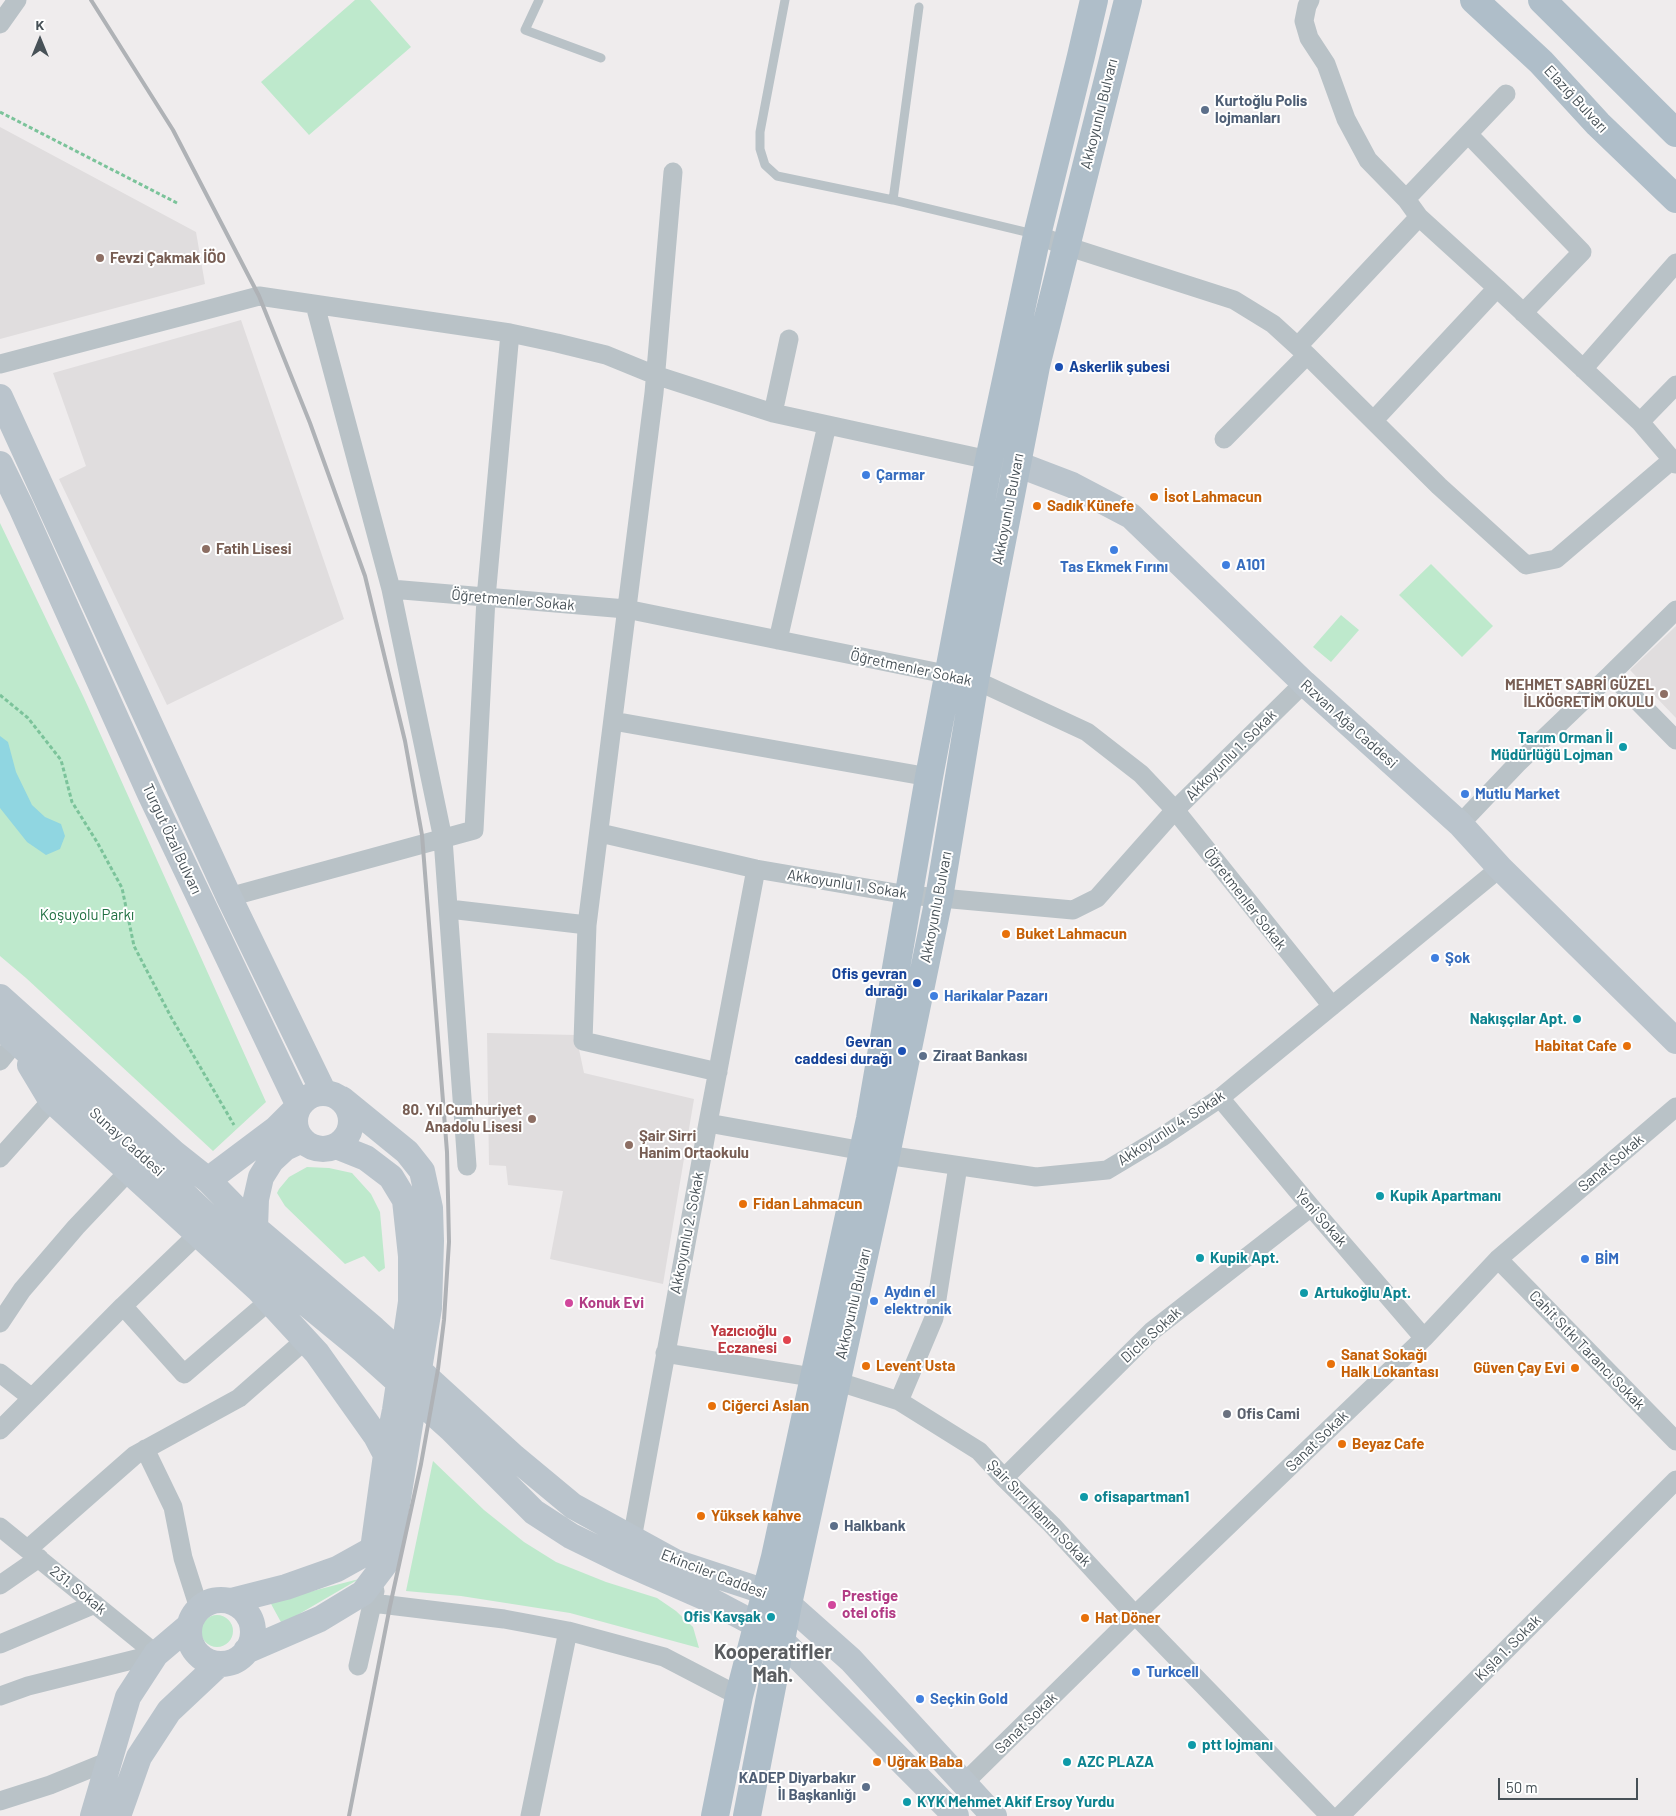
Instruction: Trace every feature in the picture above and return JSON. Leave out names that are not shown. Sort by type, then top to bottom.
[{"type":"main road","name":"Akkoyunlu Bulvarı","points":[[874,1152],[872,1109],[929,777],[989,460],[1036,235],[1094,0]]},
{"type":"main road","name":"Akkoyunlu Bulvarı","points":[[747,1816],[781,1640],[777,1598],[874,1152],[939,898],[975,680],[1036,366],[1128,0]]},
{"type":"main road","name":"Elazığ Bulvarı","points":[[1474,0],[1541,62],[1598,124],[1676,199]]},
{"type":"main road","points":[[1542,0],[1676,133]]},
{"type":"main road","name":"Turgut Özal Bulvarı","points":[[0,397],[229,897],[333,1096],[348,1106],[352,1124],[344,1141],[336,1146]]},
{"type":"main road","name":"Rızvan Ağa Caddesi","points":[[989,460],[1017,464],[1072,485],[1131,516],[1304,683],[1460,824],[1500,868],[1676,1041]]},
{"type":"main road","name":"Turgut Özal Bulvarı","points":[[0,464],[150,794],[299,1106]]},
{"type":"main road","name":"Sunay Caddesi","points":[[0,997],[208,1180],[255,1228]]},
{"type":"main road","points":[[5,1043],[58,1093],[129,1172],[259,1290],[317,1353],[376,1436],[386,1455]]},
{"type":"main road","name":"Sunay Caddesi","points":[[58,1093],[164,1175],[252,1260],[364,1351],[451,1429]]},
{"type":"main road","points":[[208,1180],[276,1129],[309,1096],[333,1096],[408,1152],[422,1171],[430,1208],[431,1242],[420,1305],[386,1455],[377,1560],[363,1593],[320,1619],[246,1651]]},
{"type":"main road","points":[[93,1816],[128,1697],[156,1654],[194,1617],[214,1600],[231,1601],[286,1587],[328,1572],[377,1560],[388,1560],[409,1437],[420,1305],[411,1256],[404,1200],[392,1177],[366,1158],[336,1146],[318,1149],[302,1140],[295,1124],[295,1115],[299,1106]]},
{"type":"main road","points":[[255,1228],[256,1199],[261,1177],[271,1161],[285,1148],[302,1140]]},
{"type":"main road","name":"Ekinciler Caddesi","points":[[255,1228],[374,1328],[514,1457],[573,1506],[675,1562],[777,1598],[851,1660],[994,1816]]},
{"type":"main road","name":"Ekinciler Caddesi","points":[[451,1429],[534,1512],[570,1536],[704,1597],[781,1640],[956,1816]]},
{"type":"main road","name":"Akkoyunlu Bulvarı","points":[[715,1816],[739,1696],[757,1625],[777,1598]]},
{"type":"main road","points":[[194,1617],[189,1637],[196,1652],[209,1662],[219,1664],[230,1662],[239,1658],[246,1651],[251,1642],[253,1632],[252,1622],[247,1613],[231,1601]]},
{"type":"main road","points":[[118,1816],[140,1757],[169,1711],[219,1664]]},
{"type":"street","points":[[0,24],[18,0]]},
{"type":"street","points":[[1036,235],[1234,300],[1273,324],[1374,420],[1438,486],[1526,565],[1556,559],[1674,462],[1640,422],[1419,217],[1406,199],[1368,160],[1346,119],[1326,64],[1310,38],[1304,21],[1310,0]]},
{"type":"street","points":[[1406,199],[1506,94]]},
{"type":"street","points":[[1468,134],[1582,252],[1524,313]]},
{"type":"street","points":[[674,172],[650,431],[587,925],[583,1041],[718,1072]]},
{"type":"street","points":[[1224,439],[1419,217]]},
{"type":"street","points":[[1583,369],[1676,263]]},
{"type":"street","points":[[1374,420],[1497,288]]},
{"type":"street","points":[[0,364],[260,296],[510,333],[606,355],[655,375],[772,413],[989,460]]},
{"type":"street","points":[[315,305],[391,589],[443,839],[467,1166]]},
{"type":"street","points":[[229,897],[474,830],[486,598],[510,333]]},
{"type":"street","points":[[772,413],[789,339]]},
{"type":"street","points":[[1640,422],[1676,385]]},
{"type":"street","points":[[778,640],[827,425]]},
{"type":"street","name":"Öğretmenler Sokak","points":[[391,589],[626,609],[975,680],[1087,732],[1141,774],[1175,810],[1332,1006]]},
{"type":"street","points":[[1460,824],[1517,764],[1676,610]]},
{"type":"street","points":[[1611,674],[1676,740]]},
{"type":"street","name":"Akkoyunlu 1. Sokak","points":[[600,833],[756,869],[908,895],[1072,910],[1097,898],[1175,810],[1304,683]]},
{"type":"street","points":[[613,721],[929,777]]},
{"type":"street","name":"Akkoyunlu 4. Sokak","points":[[708,1123],[958,1166],[1036,1177],[1108,1170],[1220,1098],[1500,868]]},
{"type":"street","name":"Akkoyunlu 2. Sokak","points":[[632,1539],[756,869]]},
{"type":"street","points":[[449,909],[587,925]]},
{"type":"street","points":[[0,1158],[58,1093]]},
{"type":"street","name":"Yeni Sokak","points":[[1220,1098],[1424,1338]]},
{"type":"street","name":"Sanat Sokak","points":[[964,1783],[1424,1338],[1498,1259],[1676,1107]]},
{"type":"street","points":[[899,1401],[934,1318],[958,1166]]},
{"type":"street","points":[[0,1323],[22,1290],[76,1227],[129,1172]]},
{"type":"street","name":"Dicle Sokak","points":[[1004,1478],[1152,1331],[1311,1207]]},
{"type":"street","points":[[0,1430],[122,1306],[198,1234]]},
{"type":"street","name":"Cahit Sıtkı Tarancı Sokak","points":[[1498,1259],[1676,1440]]},
{"type":"street","points":[[122,1306],[184,1374],[269,1301]]},
{"type":"street","points":[[0,1585],[135,1455],[238,1398],[304,1341]]},
{"type":"street","name":"Şair Sırrı Hanım Sokak","points":[[665,1353],[825,1379],[899,1401],[979,1451],[1052,1525],[1135,1616],[1330,1816]]},
{"type":"street","points":[[0,1373],[32,1398]]},
{"type":"street","points":[[145,1449],[173,1507],[194,1617]]},
{"type":"street","name":"Kışla 1. Sokak","points":[[1340,1816],[1676,1480]]},
{"type":"street","name":"231. Sokak","points":[[0,1527],[156,1654]]},
{"type":"street","points":[[358,1666],[372,1603],[377,1560]]},
{"type":"street","points":[[372,1603],[504,1619],[568,1631],[664,1657],[739,1696]]},
{"type":"street","points":[[0,1644],[95,1604]]},
{"type":"street","points":[[530,1816],[568,1631]]},
{"type":"street","points":[[0,1696],[28,1686],[156,1654]]},
{"type":"street","points":[[0,1801],[50,1785],[109,1761]]},
{"type":"lane","points":[[539,0],[525,30],[601,58]]},
{"type":"lane","points":[[785,0],[760,132],[760,150],[765,165],[777,176],[894,200],[1036,235]]},
{"type":"lane","points":[[894,200],[919,7]]},
{"type":"path","points":[[0,112],[177,203]]},
{"type":"path","points":[[0,695],[28,718],[61,760],[72,802],[97,842],[122,888],[134,946],[170,1017],[234,1124]]},
{"type":"shaded area","name":"Fevzi Çakmak İÖO","points":[[0,127],[196,232],[205,284],[0,339]]},
{"type":"shaded area","name":"Fatih Lisesi","points":[[241,320],[344,619],[167,705],[59,479],[86,466],[53,373]]},
{"type":"shaded area","name":"MEHMET SABRİ GÜZEL İLKÖGRETİM OKULU","points":[[1676,626],[1676,718],[1630,670]]},
{"type":"shaded area","name":"Şair Sirri Hanim Ortaokulu","points":[[487,1033],[576,1035],[584,1073],[694,1099],[663,1284],[550,1259],[563,1191],[508,1185],[506,1166],[489,1165]]},
{"type":"green space","points":[[355,0],[370,0],[411,47],[309,135],[261,82]]},
{"type":"green space","name":"Koşuyolu Parkı","points":[[0,523],[84,698],[266,1102],[213,1151],[0,956]]},
{"type":"green space","points":[[1431,564],[1493,626],[1462,657],[1399,595]]},
{"type":"green space","points":[[1341,615],[1359,630],[1331,662],[1313,647]]},
{"type":"green space","points":[[307,1167],[329,1168],[352,1173],[371,1194],[380,1212],[385,1268],[379,1272],[364,1256],[345,1264],[285,1206],[277,1193],[279,1189],[289,1177]]},
{"type":"green space","points":[[433,1461],[484,1510],[524,1542],[556,1562],[606,1582],[657,1598],[676,1611],[693,1627],[699,1648],[570,1613],[461,1596],[406,1591]]},
{"type":"green space","points":[[359,1579],[282,1624],[270,1602]]},
{"type":"green space","points":[[217,1615],[223,1616],[228,1620],[232,1625],[232,1637],[228,1642],[223,1646],[217,1647],[211,1646],[206,1642],[202,1637],[201,1631],[202,1625],[206,1620],[211,1616]]},
{"type":"water","points":[[0,736],[8,742],[16,772],[32,805],[45,817],[61,824],[65,836],[60,849],[46,855],[27,842],[0,808]]},
{"type":"railway","points":[[91,0],[173,130],[259,296],[310,423],[365,576],[405,741],[422,835],[447,1152],[449,1242],[444,1320],[438,1369],[421,1464],[390,1606],[349,1816]]},
{"type":"place","name":"Kurtoğlu Polis lojmanları","points":[[1205,110]]},
{"type":"place","name":"Fevzi Çakmak İÖO","points":[[100,258]]},
{"type":"place","name":"Askerlik şubesi","points":[[1059,367]]},
{"type":"place","name":"Çarmar","points":[[866,475]]},
{"type":"place","name":"İsot Lahmacun","points":[[1154,497]]},
{"type":"place","name":"Sadık Künefe","points":[[1037,506]]},
{"type":"place","name":"Fatih Lisesi","points":[[206,549]]},
{"type":"place","name":"Tas Ekmek Fırını","points":[[1114,550]]},
{"type":"place","name":"A101","points":[[1226,565]]},
{"type":"place","name":"MEHMET SABRİ GÜZEL İLKÖGRETİM OKULU","points":[[1664,694]]},
{"type":"place","name":"Tarım Orman İl Müdürlüğü Lojman","points":[[1623,747]]},
{"type":"place","name":"Mutlu Market","points":[[1465,794]]},
{"type":"place","name":"Buket Lahmacun","points":[[1006,934]]},
{"type":"place","name":"Şok","points":[[1435,958]]},
{"type":"place","name":"Ofis gevran durağı","points":[[917,983]]},
{"type":"place","name":"Harikalar Pazarı","points":[[934,996]]},
{"type":"place","name":"Nakışçılar Apt.","points":[[1577,1019]]},
{"type":"place","name":"Habitat Cafe","points":[[1627,1046]]},
{"type":"place","name":"Gevran caddesi durağı","points":[[902,1051]]},
{"type":"place","name":"Ziraat Bankası","points":[[923,1056]]},
{"type":"place","name":"80. Yıl Cumhuriyet Anadolu Lisesi","points":[[532,1119]]},
{"type":"place","name":"Şair Sirri Hanim Ortaokulu","points":[[629,1145]]},
{"type":"place","name":"Kupik Apartmanı","points":[[1380,1196]]},
{"type":"place","name":"Fidan Lahmacun","points":[[743,1204]]},
{"type":"place","name":"Kupik Apt.","points":[[1200,1258]]},
{"type":"place","name":"BİM","points":[[1585,1259]]},
{"type":"place","name":"Artukoğlu Apt.","points":[[1304,1293]]},
{"type":"place","name":"Aydın el elektronik","points":[[874,1301]]},
{"type":"place","name":"Konuk Evi","points":[[569,1303]]},
{"type":"place","name":"Yazıcıoğlu Eczanesi","points":[[787,1340]]},
{"type":"place","name":"Sanat Sokağı Halk Lokantası","points":[[1331,1364]]},
{"type":"place","name":"Levent Usta","points":[[866,1366]]},
{"type":"place","name":"Güven Çay Evi","points":[[1575,1368]]},
{"type":"place","name":"Ciğerci Aslan","points":[[712,1406]]},
{"type":"place","name":"Ofis Cami","points":[[1227,1414]]},
{"type":"place","name":"Beyaz Cafe","points":[[1342,1444]]},
{"type":"place","name":"ofisapartman1","points":[[1084,1497]]},
{"type":"place","name":"Yüksek kahve","points":[[701,1516]]},
{"type":"place","name":"Halkbank","points":[[834,1526]]},
{"type":"place","name":"Prestige otel ofis","points":[[832,1605]]},
{"type":"place","name":"Ofis Kavşak","points":[[771,1617]]},
{"type":"place","name":"Hat Döner","points":[[1085,1618]]},
{"type":"place","name":"Turkcell","points":[[1136,1672]]},
{"type":"place","name":"Seçkin Gold","points":[[920,1699]]},
{"type":"place","name":"ptt lojmanı","points":[[1192,1745]]},
{"type":"place","name":"Uğrak Baba","points":[[877,1762]]},
{"type":"place","name":"AZC PLAZA","points":[[1067,1762]]},
{"type":"place","name":"KADEP Diyarbakır İl Başkanlığı","points":[[866,1787]]},
{"type":"place","name":"KYK Mehmet Akif Ersoy Yurdu","points":[[907,1802]]},
{"type":"district","name":"Kooperatifler Mah.","points":[[773,1664]]}]
